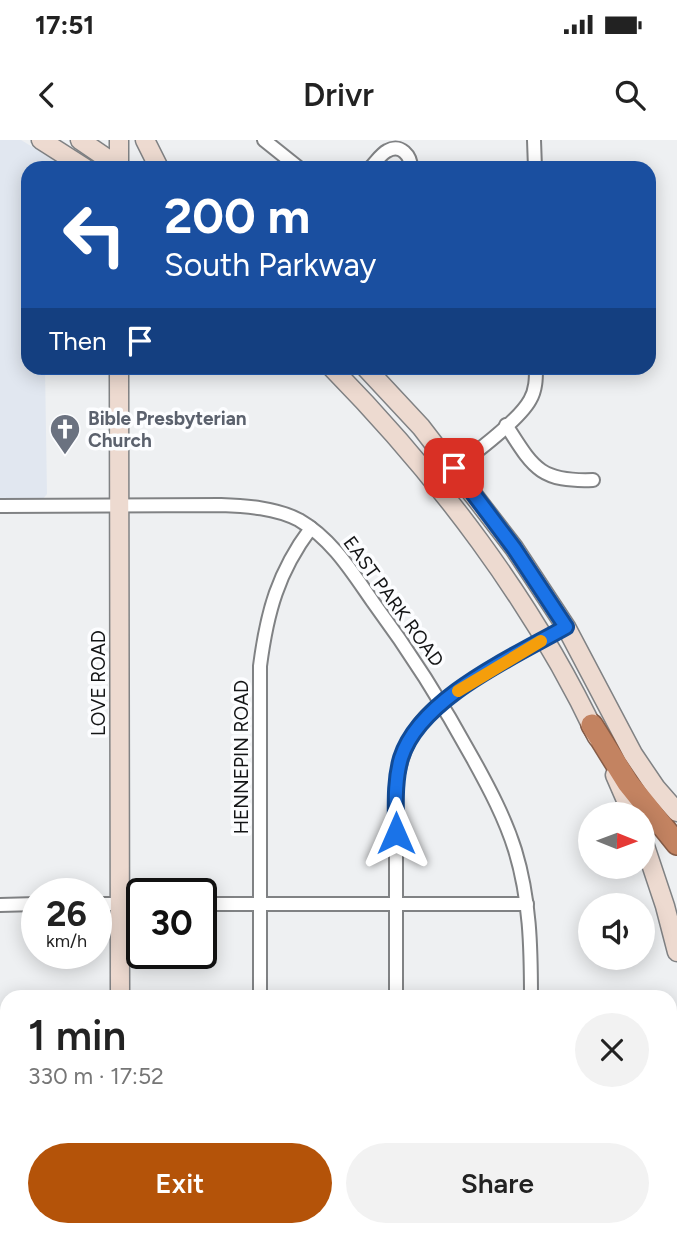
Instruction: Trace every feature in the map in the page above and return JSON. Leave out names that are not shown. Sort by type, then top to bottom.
[{"type":"highway","points":[[592,725],[628,783],[677,844]]},
{"type":"main road","points":[[41,140],[74,161]]},
{"type":"main road","points":[[79,140],[111,161]]},
{"type":"main road","points":[[119,140],[120,161]]},
{"type":"main road","points":[[145,140],[156,161]]},
{"type":"main road","name":"LOVE ROAD","points":[[119,375],[120,990]]},
{"type":"main road","points":[[119,403],[128,375]]},
{"type":"main road","points":[[339,375],[388,426],[481,545],[544,639],[592,725],[627,802]]},
{"type":"main road","points":[[372,375],[454,468],[514,548],[566,627],[633,754],[656,788],[677,812]]},
{"type":"main road","points":[[655,876],[677,952]]},
{"type":"street","points":[[264,140],[290,161]]},
{"type":"street","points":[[534,140],[535,161]]},
{"type":"street","points":[[377,161],[391,149],[404,151],[409,161]]},
{"type":"street","points":[[434,483],[506,425],[529,402],[536,375]]},
{"type":"street","points":[[506,425],[527,456],[546,475],[565,480],[593,480]]},
{"type":"street","name":"EAST PARK ROAD","points":[[0,506],[252,507],[297,519],[323,536],[388,622],[440,702],[503,819],[515,850],[527,904],[531,990]]},
{"type":"street","name":"HENNEPIN ROAD","points":[[260,990],[259,704],[263,640],[279,580],[294,550],[311,528]]},
{"type":"street","points":[[396,990],[396,786],[401,760],[419,724],[440,702],[566,627]]},
{"type":"street","points":[[0,905],[21,904]]},
{"type":"street","points":[[112,904],[126,904]]},
{"type":"street","points":[[217,904],[527,904]]},
{"type":"shaded area","points":[[0,140],[21,140],[56,161],[21,161],[21,375],[45,375],[47,494],[42,500],[0,500]]},
{"type":"slow traffic","points":[[458,691],[541,641]]},
{"type":"place","name":"Bible Presbyterian Church","points":[[65,456]]},
{"type":"route","points":[[396,833],[396,786],[401,760],[419,724],[440,702],[566,627],[529,569],[454,468]]}]
